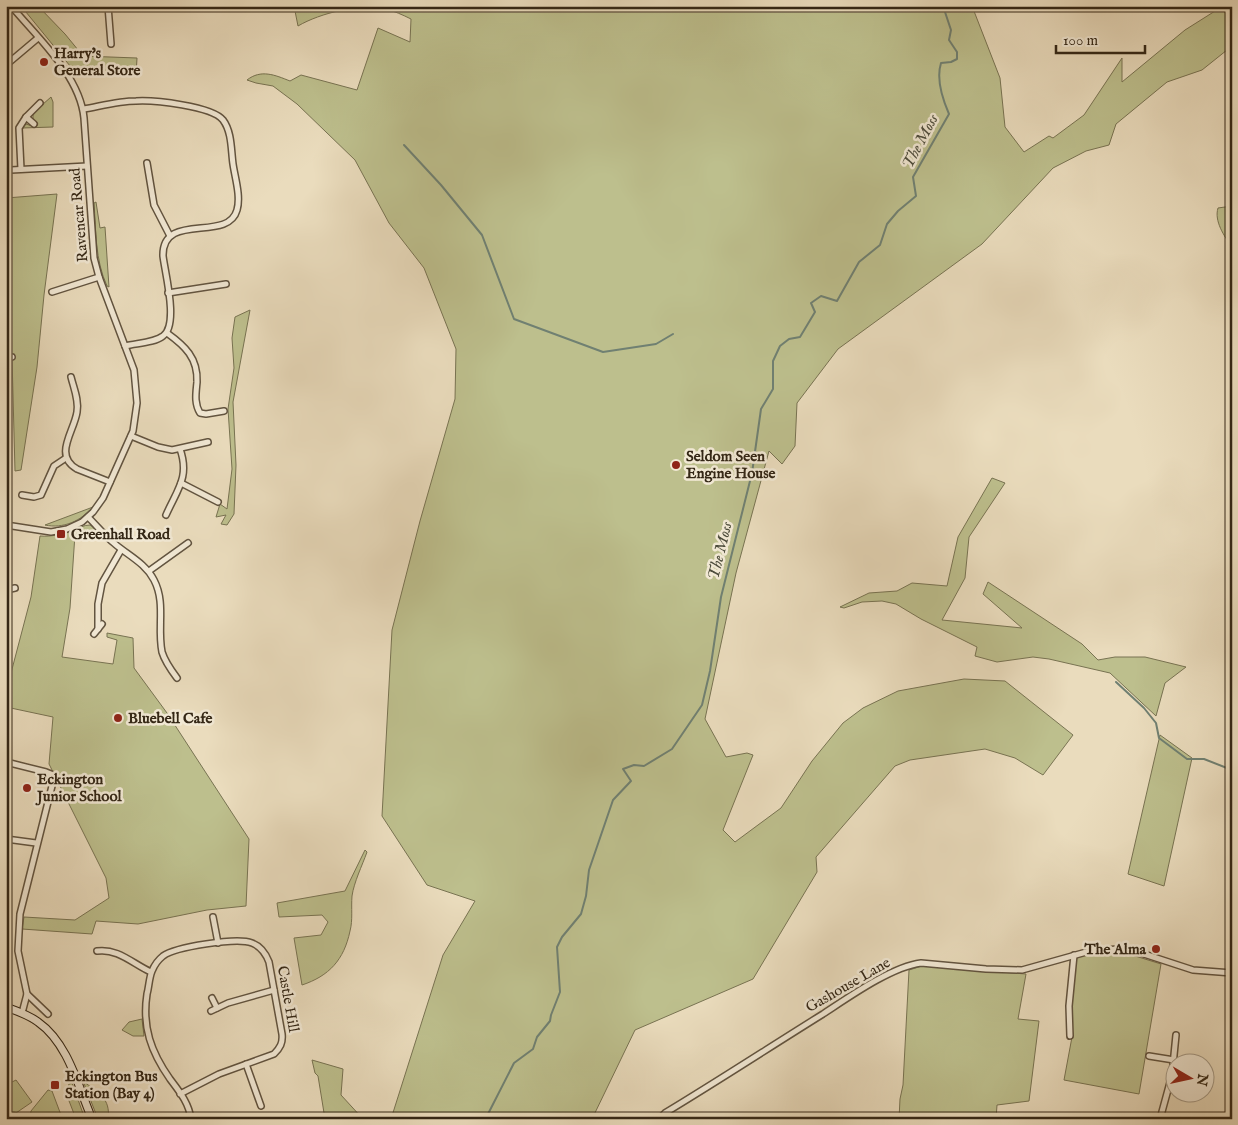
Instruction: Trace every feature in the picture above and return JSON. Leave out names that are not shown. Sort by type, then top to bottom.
[{"type":"main road","points":[[6,1007],[38,1022],[51,1033],[59,1044],[72,1071],[92,1119]]},
{"type":"street","name":"Ravencar Road","points":[[11,6],[74,82],[84,109],[94,258],[99,278],[134,370],[137,392],[136,416],[131,436],[99,505],[88,517]]},
{"type":"street","points":[[108,6],[111,44]]},
{"type":"street","points":[[103,35],[110,34]]},
{"type":"street","points":[[6,65],[38,38]]},
{"type":"street","points":[[84,109],[136,101],[208,110],[214,112],[224,121],[230,142],[238,204],[236,214],[233,219],[225,224],[178,232],[170,236],[162,249],[171,317],[167,333],[157,339],[125,346]]},
{"type":"street","points":[[21,169],[18,134],[21,124],[40,103]]},
{"type":"street","points":[[26,117],[34,124]]},
{"type":"street","points":[[147,163],[154,205],[170,236]]},
{"type":"street","points":[[11,170],[87,166]]},
{"type":"street","points":[[52,292],[99,278]]},
{"type":"street","points":[[168,292],[226,283]]},
{"type":"street","points":[[167,333],[183,346],[193,358],[197,380],[196,402],[200,413],[206,414],[224,410]]},
{"type":"street","points":[[71,377],[76,396],[77,412],[65,447],[66,458],[72,466],[110,482]]},
{"type":"street","points":[[131,436],[166,449],[180,449],[208,442]]},
{"type":"street","points":[[166,511],[181,483],[185,466],[180,449]]},
{"type":"street","points":[[22,495],[34,497],[41,495],[54,466],[66,458]]},
{"type":"street","points":[[181,483],[218,502]]},
{"type":"street","points":[[6,525],[51,532],[74,526],[88,517],[121,550],[137,560],[149,571],[160,596],[161,642],[164,657],[177,678]]},
{"type":"street","points":[[149,571],[188,543]]},
{"type":"street","points":[[102,624],[96,632],[102,583],[121,550]]},
{"type":"street","points":[[6,762],[46,772],[54,778],[20,914],[18,960],[27,994],[22,1013]]},
{"type":"street","points":[[6,839],[36,844]]},
{"type":"street","points":[[213,916],[218,942]]},
{"type":"street","name":"Castle Hill","points":[[151,972],[159,960],[169,953],[218,942],[250,942],[267,957],[282,1034],[282,1043],[274,1054],[219,1074],[180,1094]]},
{"type":"street","points":[[104,943],[104,950]]},
{"type":"street","name":"Gashouse Lane","points":[[659,1119],[665,1113],[848,998],[911,964],[1022,970],[1090,951],[1118,949],[1141,953],[1193,970],[1232,973]]},
{"type":"street","points":[[97,951],[104,950],[118,953],[151,972],[146,1004],[148,1037],[157,1060],[189,1109],[191,1119]]},
{"type":"street","points":[[1070,1036],[1069,1006],[1074,955]]},
{"type":"street","points":[[211,1012],[228,1003],[274,990]]},
{"type":"street","points":[[27,994],[48,1014]]},
{"type":"street","points":[[212,998],[217,1008]]},
{"type":"street","points":[[1175,1052],[1176,1035]]},
{"type":"street","points":[[1150,1056],[1166,1059]]},
{"type":"street","points":[[246,1064],[260,1106]]},
{"type":"street","points":[[1160,1119],[1166,1102]]},
{"type":"green space","points":[[21,6],[38,6],[83,56],[137,58],[136,76],[97,75],[85,71],[75,72]]},
{"type":"green space","points":[[294,6],[972,6],[1000,78],[1005,127],[1024,152],[1049,136],[1053,138],[1084,115],[1122,58],[1122,82],[1185,30],[1223,6],[1232,6],[1232,46],[1202,70],[1167,82],[1116,124],[1109,145],[1086,151],[1053,168],[982,244],[838,349],[797,403],[795,446],[782,464],[769,451],[736,573],[705,719],[726,757],[747,753],[753,755],[723,830],[735,842],[781,808],[812,761],[843,723],[863,708],[898,691],[964,679],[1005,681],[1073,735],[1043,775],[1015,758],[985,749],[910,760],[895,766],[816,857],[817,872],[753,979],[635,1030],[592,1119],[391,1119],[443,955],[475,901],[427,885],[382,816],[392,630],[420,521],[455,399],[456,349],[424,268],[389,223],[355,160],[297,104],[273,86],[247,80],[258,75],[268,74],[290,81],[301,75],[357,90],[378,28],[410,42],[411,19],[386,9],[365,7],[329,13],[298,26]]},
{"type":"green space","points":[[51,97],[53,102],[53,127],[22,128],[26,124],[32,126],[35,123],[33,113]]},
{"type":"green space","points":[[57,194],[37,367],[21,470],[15,471],[12,357],[6,314],[6,198]]},
{"type":"green space","points":[[96,202],[100,228],[105,227],[109,287],[103,276],[98,256],[94,203]]},
{"type":"green space","points":[[1232,206],[1232,247],[1220,228],[1217,213],[1218,208]]},
{"type":"green space","points":[[250,310],[233,402],[236,465],[234,514],[227,525],[221,524],[226,515],[216,517],[220,504],[227,509],[232,469],[228,409],[234,368],[232,338],[235,317]]},
{"type":"green space","points":[[992,478],[1005,483],[969,537],[965,578],[942,620],[1022,628],[983,594],[988,582],[1082,644],[1098,660],[1115,657],[1145,657],[1186,667],[1165,683],[1156,716],[1110,673],[1049,659],[1033,657],[997,662],[975,656],[977,647],[921,619],[896,604],[882,601],[862,602],[844,608],[840,607],[869,593],[897,591],[912,583],[947,586],[958,537]]},
{"type":"green space","points":[[93,507],[71,523],[58,526],[45,525]]},
{"type":"green space","points":[[90,525],[98,531],[75,534],[70,608],[62,657],[113,664],[117,640],[107,637],[107,633],[133,638],[134,668],[167,713],[249,839],[246,906],[207,910],[138,924],[96,921],[92,934],[22,929],[24,917],[75,920],[109,898],[106,878],[49,764],[53,717],[6,707],[6,672],[11,673],[31,597],[40,536],[62,534]]},
{"type":"green space","points":[[1160,735],[1192,758],[1164,886],[1128,874]]},
{"type":"green space","points":[[365,850],[367,852],[353,891],[351,927],[344,950],[334,966],[327,972],[302,985],[294,938],[321,935],[328,922],[322,915],[279,917],[277,903],[345,891]]},
{"type":"green space","points":[[1107,953],[1132,955],[1161,964],[1139,1094],[1064,1080],[1072,1037],[1071,1002],[1076,958],[1077,956]]},
{"type":"green space","points":[[922,966],[1026,974],[1018,1019],[1039,1021],[1029,1101],[997,1105],[996,1119],[899,1119],[903,1085],[909,970]]},
{"type":"green space","points":[[142,1019],[144,1036],[133,1036],[122,1030],[129,1022]]},
{"type":"green space","points":[[312,1060],[343,1069],[341,1095],[363,1119],[325,1119],[318,1076],[315,1073]]},
{"type":"green space","points":[[16,1080],[32,1102],[16,1113],[11,1113],[8,1110],[6,1111],[6,1085]]},
{"type":"green space","points":[[83,1081],[105,1101],[108,1119],[98,1119]]},
{"type":"green space","points":[[72,1083],[85,1119],[76,1119],[66,1093],[69,1084]]},
{"type":"green space","points":[[48,1090],[52,1091],[61,1115],[57,1115],[57,1119],[27,1119],[30,1117],[31,1111]]},
{"type":"waterway","name":"The Moss","points":[[482,1119],[488,1114],[514,1063],[533,1049],[537,1037],[550,1021],[560,992],[557,947],[562,937],[581,914],[586,896],[589,870],[613,800],[631,781],[623,769],[634,765],[644,766],[672,749],[702,705],[710,671],[721,597],[752,473],[761,409],[773,389],[773,361],[780,346],[789,339],[800,337],[815,312],[811,303],[821,296],[837,301],[859,262],[880,245],[887,224],[898,211],[916,196],[913,177],[949,114],[940,88],[939,75],[941,63],[957,59],[957,52],[949,40],[951,30],[943,6]]},
{"type":"waterway","points":[[404,145],[441,185],[482,235],[514,319],[603,352],[656,344],[673,334]]},
{"type":"waterway","points":[[1116,682],[1144,708],[1156,723],[1159,738],[1187,759],[1204,759],[1232,770]]},
{"type":"place","name":"Harry's General Store","points":[[44,62]]},
{"type":"place","name":"Seldom Seen Engine House","points":[[676,465]]},
{"type":"place","name":"Greenhall Road","points":[[61,534]]},
{"type":"place","name":"Bluebell Cafe","points":[[118,718]]},
{"type":"place","name":"Eckington Junior School","points":[[27,788]]},
{"type":"place","name":"The Alma","points":[[1156,949]]},
{"type":"place","name":"Eckington Bus Station (Bay 4)","points":[[55,1085]]}]
